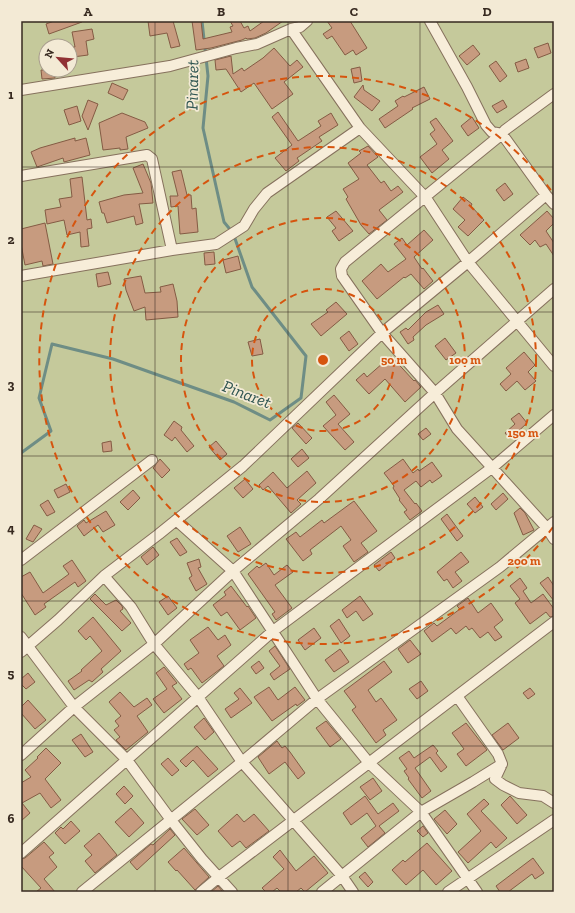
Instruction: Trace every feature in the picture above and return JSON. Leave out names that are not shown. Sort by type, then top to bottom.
[{"type":"street","points":[[21,90],[170,66],[236,48],[257,44],[291,29],[300,27],[307,21]]},
{"type":"street","points":[[430,21],[467,87],[486,125],[492,132],[502,134],[554,204]]},
{"type":"street","points":[[291,29],[360,128],[426,198],[468,262],[554,366]]},
{"type":"street","points":[[554,94],[505,130],[426,198],[345,262],[341,269],[342,276],[382,333],[435,393],[457,429],[492,467],[550,524],[554,539]]},
{"type":"street","points":[[21,276],[172,250],[216,244],[244,226],[254,209],[267,192],[360,128]]},
{"type":"street","points":[[21,176],[147,155],[152,159],[172,250]]},
{"type":"street","points":[[24,649],[58,620],[104,576],[243,466],[382,333],[546,195]]},
{"type":"street","points":[[21,755],[74,707],[154,644],[233,571],[319,499],[435,393],[554,289]]},
{"type":"street","points":[[21,853],[273,631],[492,467],[554,415]]},
{"type":"street","points":[[21,560],[152,460]]},
{"type":"street","points":[[176,520],[233,571],[317,699],[369,763],[421,812],[477,892]]},
{"type":"street","points":[[82,892],[317,699],[500,567],[550,524]]},
{"type":"street","points":[[104,576],[130,607],[154,644],[198,697],[242,762],[342,876],[353,892]]},
{"type":"street","points":[[202,892],[219,877],[554,622]]},
{"type":"street","points":[[21,637],[24,649],[74,707],[127,760],[170,820],[232,892]]},
{"type":"street","points":[[457,696],[498,754],[502,764],[495,779],[519,793],[543,796],[554,803]]},
{"type":"street","points":[[322,892],[421,812],[502,764]]},
{"type":"street","points":[[448,892],[554,820]]},
{"type":"green space","points":[[21,21],[554,21],[554,892],[21,892]]},
{"type":"building","points":[[54,21],[82,22],[49,34],[46,24]]},
{"type":"building","points":[[148,21],[173,21],[180,46],[171,48],[167,33],[150,36]]},
{"type":"building","points":[[192,21],[201,21],[203,39],[232,32],[230,27],[233,26],[230,21],[240,21],[244,28],[248,26],[250,31],[264,21],[283,21],[266,33],[255,38],[246,38],[211,48],[196,50]]},
{"type":"building","points":[[327,21],[350,21],[367,48],[356,55],[353,50],[345,55],[332,36],[327,39],[323,34],[332,28]]},
{"type":"building","points":[[92,29],[94,39],[86,41],[88,55],[78,56],[78,38],[73,38],[72,32]]},
{"type":"building","points":[[548,43],[551,53],[538,58],[534,48]]},
{"type":"building","points":[[473,45],[480,54],[467,65],[459,56]]},
{"type":"building","points":[[274,48],[290,66],[297,60],[303,67],[284,82],[293,94],[272,109],[254,83],[241,92],[226,69],[216,70],[215,60],[231,56],[233,74],[242,68],[244,71],[263,58]]},
{"type":"building","points":[[526,59],[529,68],[518,72],[515,63]]},
{"type":"building","points":[[496,61],[507,76],[500,82],[489,66]]},
{"type":"building","points":[[360,67],[362,81],[354,83],[351,69]]},
{"type":"building","points":[[112,83],[128,90],[123,100],[108,93]]},
{"type":"building","points":[[363,85],[364,90],[380,101],[372,111],[354,97]]},
{"type":"building","points":[[424,87],[430,99],[412,108],[413,109],[385,128],[379,119],[398,106],[395,101]]},
{"type":"building","points":[[88,100],[98,104],[88,130],[82,116]]},
{"type":"building","points":[[503,100],[507,107],[497,113],[492,106]]},
{"type":"building","points":[[77,106],[81,121],[69,125],[64,110]]},
{"type":"building","points":[[278,112],[298,141],[321,126],[318,121],[331,113],[338,125],[319,137],[322,141],[297,158],[299,161],[286,171],[275,158],[292,145],[272,117]]},
{"type":"building","points":[[122,113],[145,122],[148,128],[126,137],[128,149],[120,150],[120,148],[103,150],[99,123]]},
{"type":"building","points":[[472,117],[479,128],[468,136],[461,126]]},
{"type":"building","points":[[436,118],[453,141],[442,150],[449,159],[432,173],[420,157],[437,144],[430,134],[435,130],[430,122]]},
{"type":"building","points":[[75,138],[75,141],[86,138],[90,155],[64,162],[63,158],[37,167],[31,152]]},
{"type":"building","points":[[368,146],[378,157],[367,165],[381,183],[384,181],[391,191],[398,186],[403,192],[379,210],[387,220],[369,234],[361,225],[346,199],[348,197],[343,189],[359,179],[348,163],[361,153],[359,151]]},
{"type":"building","points":[[143,164],[151,183],[153,203],[139,204],[143,223],[136,225],[134,216],[107,223],[99,202],[124,195],[143,193],[133,168]]},
{"type":"building","points":[[181,170],[187,195],[191,195],[192,209],[196,208],[198,232],[180,234],[178,206],[171,207],[170,196],[178,196],[172,172]]},
{"type":"building","points":[[82,177],[87,220],[91,219],[92,228],[87,229],[89,246],[81,247],[80,232],[67,235],[64,220],[47,224],[45,210],[61,207],[59,199],[72,197],[70,179]]},
{"type":"building","points":[[505,183],[513,194],[504,201],[496,190]]},
{"type":"building","points":[[463,197],[472,204],[471,206],[484,220],[468,236],[458,227],[465,220],[453,209]]},
{"type":"building","points":[[336,211],[353,231],[339,241],[332,231],[336,228],[327,217]]},
{"type":"building","points":[[547,211],[554,219],[554,223],[546,231],[554,243],[554,256],[546,244],[540,247],[535,240],[530,245],[520,235]]},
{"type":"building","points":[[45,223],[53,264],[43,266],[42,261],[25,265],[21,244],[21,229]]},
{"type":"building","points":[[424,230],[433,240],[414,257],[433,281],[424,289],[411,274],[405,278],[404,277],[377,299],[362,281],[381,264],[388,272],[406,259],[394,244],[402,238],[407,245]]},
{"type":"building","points":[[214,252],[215,264],[205,265],[204,253]]},
{"type":"building","points":[[238,256],[241,269],[226,273],[223,260]]},
{"type":"building","points":[[108,272],[111,284],[98,287],[96,274]]},
{"type":"building","points":[[141,276],[145,293],[161,292],[160,287],[173,284],[177,301],[178,317],[146,320],[145,307],[134,311],[126,290],[124,279]]},
{"type":"building","points":[[336,302],[347,314],[321,336],[311,324],[328,312],[326,310]]},
{"type":"building","points":[[438,305],[444,314],[426,325],[413,337],[414,340],[408,344],[400,332],[406,328],[408,330],[426,312]]},
{"type":"building","points":[[349,331],[358,344],[349,351],[340,338]]},
{"type":"building","points":[[445,338],[456,353],[446,360],[435,346]]},
{"type":"building","points":[[260,339],[263,354],[252,356],[248,342]]},
{"type":"building","points":[[524,352],[535,365],[528,372],[536,381],[525,390],[517,381],[506,391],[500,384],[511,374],[506,368]]},
{"type":"building","points":[[391,356],[421,387],[405,402],[385,379],[369,394],[356,380],[364,373],[367,377]]},
{"type":"building","points":[[334,395],[350,414],[338,424],[354,442],[345,450],[323,426],[336,415],[326,402]]},
{"type":"building","points":[[519,413],[527,423],[510,439],[505,433],[515,424],[511,419]]},
{"type":"building","points":[[174,421],[182,427],[181,430],[194,446],[187,452],[175,437],[172,441],[164,435]]},
{"type":"building","points":[[298,423],[312,438],[306,444],[292,428]]},
{"type":"building","points":[[426,428],[431,434],[423,440],[418,434]]},
{"type":"building","points":[[111,441],[112,451],[103,452],[102,443]]},
{"type":"building","points":[[216,441],[227,454],[220,460],[209,447]]},
{"type":"building","points":[[302,449],[309,458],[298,467],[291,459]]},
{"type":"building","points":[[160,459],[170,470],[162,478],[153,468]]},
{"type":"building","points":[[403,459],[413,473],[418,469],[419,471],[432,462],[442,476],[432,483],[430,480],[421,487],[416,481],[404,490],[422,511],[410,520],[404,512],[407,510],[399,500],[400,499],[393,488],[394,486],[384,473]]},
{"type":"building","points":[[307,471],[316,483],[297,500],[301,504],[291,513],[268,486],[263,490],[259,485],[273,472],[287,488]]},
{"type":"building","points":[[245,479],[253,489],[243,498],[234,488]]},
{"type":"building","points":[[66,484],[70,492],[58,498],[54,490]]},
{"type":"building","points":[[133,490],[140,498],[128,510],[120,502]]},
{"type":"building","points":[[503,493],[508,499],[496,510],[491,504]]},
{"type":"building","points":[[475,497],[483,507],[475,513],[467,504]]},
{"type":"building","points":[[48,500],[55,512],[47,516],[40,505]]},
{"type":"building","points":[[354,501],[377,531],[361,543],[368,552],[354,562],[343,546],[351,540],[341,526],[310,550],[312,554],[303,561],[286,539],[296,532],[300,537],[322,520],[324,523]]},
{"type":"building","points":[[520,508],[525,513],[534,530],[523,535],[514,513]]},
{"type":"building","points":[[106,511],[115,525],[103,532],[98,525],[84,536],[77,526],[84,520],[86,523]]},
{"type":"building","points":[[447,514],[463,536],[457,541],[441,519]]},
{"type":"building","points":[[34,525],[42,529],[33,542],[26,539]]},
{"type":"building","points":[[240,527],[251,544],[238,552],[227,536]]},
{"type":"building","points":[[177,538],[187,552],[180,556],[170,542]]},
{"type":"building","points":[[153,547],[159,555],[147,565],[141,557]]},
{"type":"building","points":[[391,552],[395,558],[379,571],[374,565]]},
{"type":"building","points":[[461,552],[469,562],[455,572],[462,581],[453,588],[447,579],[444,581],[437,572]]},
{"type":"building","points":[[199,559],[201,567],[198,568],[207,584],[196,591],[189,578],[192,576],[187,563]]},
{"type":"building","points":[[72,560],[86,581],[78,587],[75,582],[44,604],[46,607],[35,615],[21,593],[21,577],[30,572],[43,593],[69,574],[63,566]]},
{"type":"building","points":[[266,563],[274,575],[287,565],[293,572],[275,585],[292,608],[276,620],[272,614],[275,612],[248,574],[257,566],[259,568]]},
{"type":"building","points":[[548,577],[554,586],[554,601],[540,583]]},
{"type":"building","points":[[520,578],[527,588],[523,591],[531,603],[543,594],[554,609],[554,616],[550,617],[546,612],[530,624],[515,603],[520,599],[510,586]]},
{"type":"building","points":[[231,586],[256,618],[240,630],[227,612],[221,616],[213,605],[226,595],[224,592]]},
{"type":"building","points":[[95,594],[106,605],[116,600],[122,606],[123,609],[120,611],[131,623],[122,631],[90,599]]},
{"type":"building","points":[[168,596],[177,608],[168,615],[159,602]]},
{"type":"building","points":[[360,596],[373,614],[363,621],[356,611],[347,618],[342,610]]},
{"type":"building","points":[[468,598],[478,613],[491,603],[503,620],[494,627],[502,637],[495,641],[488,632],[480,638],[472,628],[469,630],[466,626],[456,634],[451,628],[432,642],[424,631],[434,623],[437,626],[460,609],[457,606]]},
{"type":"building","points":[[93,617],[121,651],[101,669],[103,672],[92,682],[89,680],[74,690],[68,681],[82,671],[81,670],[102,651],[90,636],[86,640],[78,631]]},
{"type":"building","points":[[339,619],[350,636],[341,643],[330,626]]},
{"type":"building","points":[[208,627],[218,640],[225,635],[231,645],[217,656],[224,666],[202,683],[191,668],[188,670],[184,664],[199,653],[190,640]]},
{"type":"building","points":[[314,628],[321,638],[305,650],[298,640]]},
{"type":"building","points":[[410,640],[421,654],[408,663],[398,649]]},
{"type":"building","points":[[275,646],[290,669],[274,680],[270,674],[280,666],[269,651]]},
{"type":"building","points":[[340,649],[349,662],[334,672],[325,660]]},
{"type":"building","points":[[259,661],[264,668],[256,674],[251,667]]},
{"type":"building","points":[[384,661],[392,672],[368,690],[376,702],[381,698],[397,720],[383,730],[386,735],[376,743],[352,710],[356,707],[344,691]]},
{"type":"building","points":[[164,667],[177,683],[172,686],[182,699],[164,713],[153,699],[167,689],[156,673]]},
{"type":"building","points":[[28,673],[35,682],[26,689],[21,684],[21,679]]},
{"type":"building","points":[[421,681],[428,691],[417,699],[409,689]]},
{"type":"building","points":[[269,687],[278,700],[295,687],[305,700],[297,706],[296,704],[272,721],[254,697]]},
{"type":"building","points":[[240,688],[252,703],[231,718],[225,709],[239,699],[234,693]]},
{"type":"building","points":[[530,688],[535,694],[528,699],[523,693]]},
{"type":"building","points":[[120,692],[134,707],[147,698],[152,705],[137,716],[148,732],[126,750],[116,740],[120,737],[114,730],[119,726],[115,721],[121,716],[109,702]]},
{"type":"building","points":[[28,700],[46,720],[35,729],[21,713],[21,707]]},
{"type":"building","points":[[204,718],[214,732],[205,740],[194,727]]},
{"type":"building","points":[[326,721],[341,739],[330,747],[316,728]]},
{"type":"building","points":[[466,723],[487,750],[466,766],[457,754],[464,749],[452,733]]},
{"type":"building","points":[[508,723],[519,738],[503,750],[492,735]]},
{"type":"building","points":[[81,734],[93,752],[85,757],[72,740]]},
{"type":"building","points":[[277,741],[282,748],[285,746],[305,773],[298,779],[285,762],[269,774],[258,757]]},
{"type":"building","points":[[433,745],[438,751],[436,753],[447,767],[441,772],[430,757],[415,768],[431,791],[422,798],[408,779],[409,778],[404,771],[407,769],[399,758],[409,751],[414,758]]},
{"type":"building","points":[[197,746],[218,769],[208,777],[193,760],[186,767],[180,761]]},
{"type":"building","points":[[46,748],[61,763],[45,779],[61,800],[51,808],[40,793],[22,803],[30,813],[21,821],[21,783],[31,777],[25,770]]},
{"type":"building","points":[[168,758],[179,770],[172,776],[161,764]]},
{"type":"building","points":[[373,778],[382,791],[370,800],[360,787]]},
{"type":"building","points":[[124,786],[133,796],[125,804],[116,794]]},
{"type":"building","points":[[365,796],[378,814],[393,803],[399,811],[379,826],[385,833],[368,847],[361,838],[376,826],[367,813],[351,825],[343,813]]},
{"type":"building","points":[[510,796],[527,815],[517,824],[501,805]]},
{"type":"building","points":[[484,799],[489,804],[481,811],[507,838],[496,848],[491,842],[468,863],[458,852],[481,831],[467,814]]},
{"type":"building","points":[[131,808],[144,823],[129,837],[115,822]]},
{"type":"building","points":[[195,809],[209,825],[197,835],[182,819]]},
{"type":"building","points":[[445,810],[457,824],[447,834],[434,819]]},
{"type":"building","points":[[237,814],[244,822],[254,814],[269,831],[246,848],[240,841],[232,847],[218,831]]},
{"type":"building","points":[[71,821],[80,831],[65,844],[55,833],[61,827],[63,829]]},
{"type":"building","points":[[423,826],[428,833],[423,837],[417,831]]},
{"type":"building","points":[[170,829],[175,835],[137,870],[130,862],[151,844],[153,845]]},
{"type":"building","points":[[99,833],[117,855],[95,873],[85,861],[92,855],[84,846]]},
{"type":"building","points":[[44,842],[54,853],[49,857],[57,867],[44,879],[55,892],[36,892],[41,888],[21,866],[21,859],[25,858]]},
{"type":"building","points":[[427,843],[452,871],[436,885],[423,870],[406,885],[392,870],[403,860],[405,862]]},
{"type":"building","points":[[184,848],[209,877],[195,890],[168,862]]},
{"type":"building","points":[[280,850],[296,871],[314,856],[328,873],[305,892],[301,888],[296,892],[281,892],[277,888],[272,892],[266,892],[262,888],[284,869],[273,857]]},
{"type":"building","points":[[533,858],[544,873],[535,879],[532,874],[508,892],[500,892],[496,886]]},
{"type":"building","points":[[365,872],[373,882],[368,887],[359,877]]},
{"type":"building","points":[[218,886],[223,892],[211,892]]},
{"type":"waterway","name":"Pinaret","points":[[21,453],[51,431],[39,398],[52,344],[113,359],[234,402],[270,420],[301,398],[306,356],[252,287],[233,233],[224,222],[203,128],[208,76],[202,21]]}]
